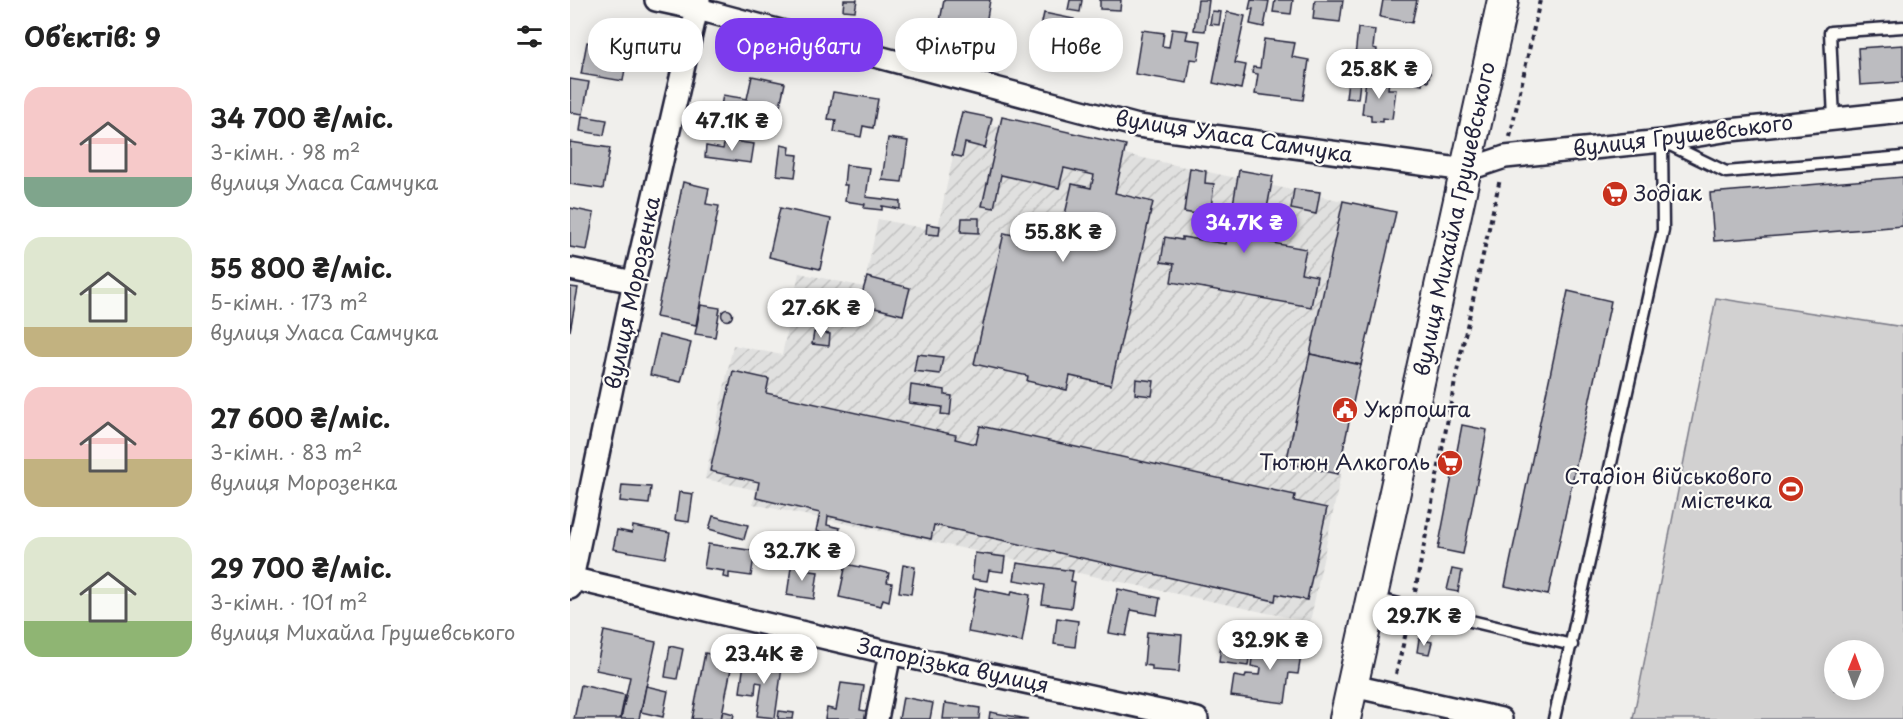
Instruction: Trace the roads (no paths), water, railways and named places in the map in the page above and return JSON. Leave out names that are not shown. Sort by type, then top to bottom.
[{"type":"main road","name":"вулиця Михайла Грушевського","points":[[1345,719],[1503,0]]},
{"type":"street","name":"вулиця Уласа Самчука","points":[[656,0],[698,5],[1138,126],[1466,170]]},
{"type":"street","name":"вулиця Морозенка","points":[[571,582],[634,282],[698,5]]},
{"type":"street","name":"вулиця Грушевського","points":[[1466,170],[1505,157],[1903,112]]},
{"type":"street","points":[[570,269],[634,282]]},
{"type":"street","name":"Запорізька вулиця","points":[[571,582],[1197,719]]},
{"type":"street","points":[[877,719],[890,653]]},
{"type":"street","points":[[1353,687],[1502,719]]},
{"type":"lane","points":[[1834,119],[1830,32],[1903,27]]},
{"type":"lane","points":[[1554,719],[1663,230],[1662,141],[1726,172],[1903,157]]},
{"type":"lane","points":[[1372,598],[1572,645]]},
{"type":"place","name":"Зодіак","points":[[1615,194]]},
{"type":"place","name":"Укрпошта","points":[[1345,410]]},
{"type":"place","name":"Тютюн Алкоголь","points":[[1450,463]]},
{"type":"place","name":"Стадіон військового містечка","points":[[1791,489]]}]
